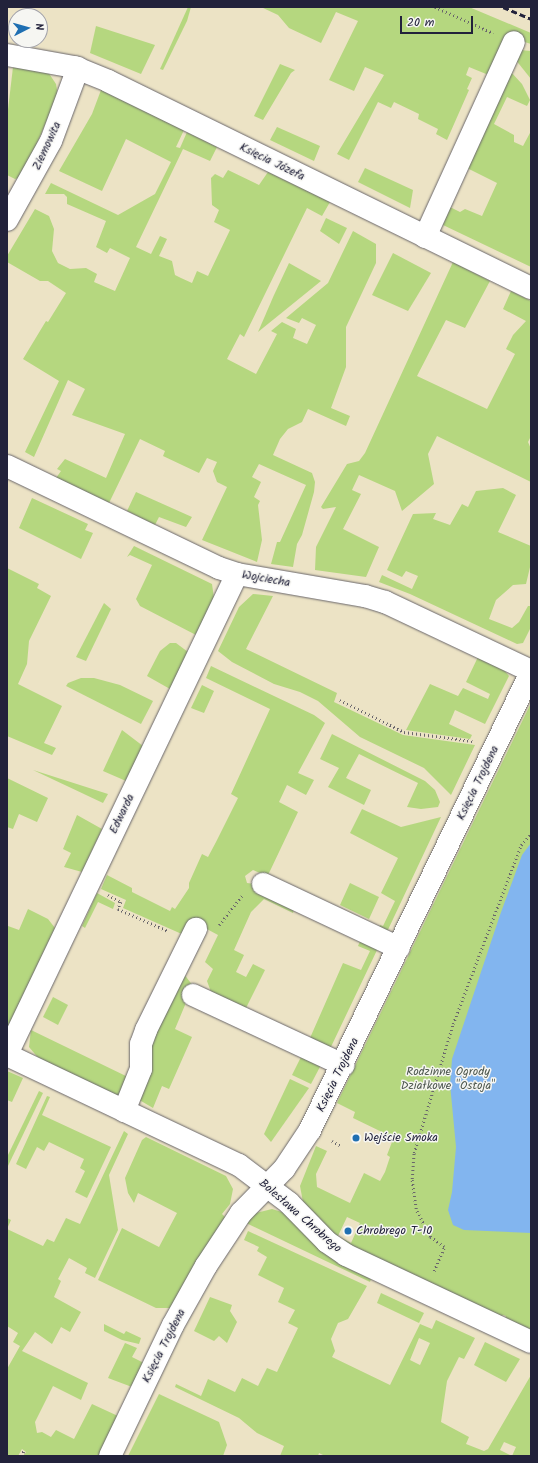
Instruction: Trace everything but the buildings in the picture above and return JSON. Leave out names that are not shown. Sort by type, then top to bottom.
[{"type":"street","points":[[425,237],[514,42]]},
{"type":"street","name":"Księcia Józefa","points":[[7,55],[47,60],[78,68],[531,288]]},
{"type":"street","name":"Ziemowita","points":[[7,220],[51,141],[78,68]]},
{"type":"street","name":"Wojciecha","points":[[7,466],[184,552],[237,574],[365,596],[385,602],[531,672]]},
{"type":"street","name":"Edwarda","points":[[7,1055],[237,574]]},
{"type":"street","name":"Księcia Trojdena","points":[[110,1456],[173,1325],[206,1266],[241,1213],[284,1169],[298,1150],[343,1065],[531,672]]},
{"type":"street","points":[[263,884],[399,948]]},
{"type":"street","points":[[124,1111],[141,1069],[141,1044],[146,1030],[193,935]]},
{"type":"street","points":[[193,995],[343,1065]]},
{"type":"street","name":"Bolesława Chrobrego","points":[[7,1055],[239,1165],[268,1185],[289,1203],[327,1242],[346,1255],[531,1342]]},
{"type":"path","points":[[435,7],[514,42]]},
{"type":"path","points":[[340,700],[404,732],[480,742]]},
{"type":"path","points":[[433,1274],[444,1247],[430,1236],[416,1209],[412,1179],[414,1153],[453,1024],[521,845],[531,834]]},
{"type":"path","points":[[88,884],[121,902],[118,909],[193,935],[213,932],[246,890],[258,889],[263,884]]},
{"type":"path","points":[[332,1141],[340,1145]]},
{"type":"path","points":[[21,1456],[24,1450]]},
{"type":"green space","points":[[188,7],[191,7],[187,21],[163,70],[160,69]]},
{"type":"green space","points":[[261,7],[469,7],[531,33],[531,44],[509,37],[491,76],[469,67],[466,75],[472,78],[467,89],[469,90],[447,140],[436,134],[438,129],[418,119],[419,114],[394,102],[391,108],[378,102],[349,160],[337,154],[384,75],[365,67],[354,91],[329,80],[358,21],[336,12],[321,43],[289,28],[278,15]]},
{"type":"green space","points":[[96,26],[155,45],[141,74],[90,53]]},
{"type":"green space","points":[[520,50],[531,51],[531,79],[515,59]]},
{"type":"green space","points":[[280,64],[295,70],[291,73],[263,120],[254,116]]},
{"type":"green space","points":[[13,67],[48,72],[56,84],[57,90],[57,97],[28,164],[19,178],[15,179],[7,175],[7,118]]},
{"type":"green space","points":[[510,71],[522,84],[530,100],[527,106],[507,97],[494,124],[514,135],[514,142],[523,146],[531,131],[531,267],[443,225],[450,207],[460,212],[465,209],[482,216],[497,183],[465,167]]},
{"type":"green space","points":[[101,90],[184,130],[176,147],[180,148],[187,132],[217,147],[210,161],[183,149],[136,247],[151,254],[160,236],[167,239],[159,256],[172,261],[175,275],[181,278],[192,283],[197,271],[208,276],[230,230],[214,222],[219,210],[212,205],[211,178],[215,174],[223,178],[228,170],[259,185],[268,172],[330,202],[322,216],[307,208],[244,337],[240,334],[227,359],[256,374],[277,334],[271,331],[282,322],[296,329],[293,338],[307,344],[316,325],[302,318],[299,323],[286,318],[328,283],[353,231],[376,244],[376,263],[346,327],[346,367],[331,408],[350,416],[346,426],[308,409],[302,422],[288,429],[280,439],[273,455],[312,473],[315,482],[314,492],[302,535],[297,544],[293,567],[271,564],[277,542],[280,542],[306,485],[259,464],[252,477],[261,482],[254,497],[260,501],[258,505],[262,540],[257,562],[202,540],[227,487],[217,482],[213,471],[217,462],[207,458],[199,473],[163,456],[165,451],[140,439],[109,503],[56,478],[61,471],[57,469],[65,459],[106,478],[125,434],[72,415],[85,389],[68,380],[34,457],[25,452],[59,381],[23,359],[46,321],[48,322],[66,293],[48,281],[40,281],[7,262],[7,256],[35,209],[49,216],[54,229],[52,251],[58,263],[70,269],[86,268],[97,274],[94,282],[115,291],[130,258],[110,248],[107,253],[96,247],[106,221],[67,204],[67,197],[64,194],[45,194],[51,183],[118,215],[155,194],[171,162],[126,139],[102,191],[59,171],[92,114]]},
{"type":"green space","points":[[277,127],[320,146],[314,161],[270,140]]},
{"type":"green space","points":[[365,168],[413,190],[410,208],[358,182]]},
{"type":"green space","points":[[326,218],[347,228],[339,244],[320,231]]},
{"type":"green space","points":[[393,253],[431,273],[408,311],[372,295]]},
{"type":"green space","points":[[453,262],[490,281],[465,328],[446,320],[417,376],[487,409],[515,354],[506,349],[513,335],[526,321],[503,309],[511,291],[531,301],[531,436],[528,442],[531,449],[531,482],[437,436],[428,454],[434,484],[402,511],[395,491],[359,475],[352,490],[361,494],[343,529],[379,547],[366,577],[315,570],[316,547],[336,507],[323,509],[321,507],[347,464],[359,461],[365,453]]},
{"type":"green space","points":[[289,263],[321,281],[258,332],[274,295]]},
{"type":"green space","points":[[503,488],[516,495],[498,532],[531,546],[531,563],[526,584],[513,585],[496,600],[489,619],[512,628],[519,622],[528,606],[531,606],[531,627],[523,643],[517,644],[410,594],[379,582],[382,575],[412,589],[418,576],[406,571],[402,577],[387,570],[413,514],[436,513],[433,519],[450,525],[462,504],[468,507],[476,491]]},
{"type":"green space","points":[[136,492],[192,517],[186,527],[159,517],[155,525],[127,511]]},
{"type":"green space","points":[[32,498],[88,524],[85,530],[93,533],[81,559],[19,528]]},
{"type":"green space","points":[[134,546],[212,584],[214,598],[196,635],[140,606],[136,599],[152,565],[130,555],[127,557]]},
{"type":"green space","points":[[7,568],[39,584],[37,588],[51,596],[29,641],[27,664],[18,684],[62,706],[44,743],[56,748],[52,755],[7,736]]},
{"type":"green space","points":[[253,594],[273,596],[246,649],[337,693],[334,702],[403,735],[475,745],[451,795],[424,768],[360,737],[318,701],[300,692],[274,684],[232,662],[218,651],[239,607]]},
{"type":"green space","points":[[104,603],[111,609],[86,661],[76,657]]},
{"type":"green space","points":[[170,643],[176,643],[188,652],[170,689],[147,676],[160,651]]},
{"type":"green space","points":[[478,657],[504,670],[509,676],[485,724],[455,710],[449,724],[472,735],[470,739],[406,730],[430,684],[458,696],[463,688],[488,699],[490,694],[466,682]]},
{"type":"green space","points":[[211,666],[314,715],[325,723],[298,773],[314,780],[306,795],[287,785],[279,802],[298,812],[270,871],[267,876],[253,870],[245,876],[247,883],[261,885],[295,907],[293,913],[264,899],[251,912],[234,950],[244,955],[236,972],[246,977],[253,964],[265,970],[246,1008],[211,992],[207,981],[213,969],[205,962],[218,935],[192,921],[184,935],[123,908],[126,900],[101,889],[107,875],[132,888],[132,892],[170,911],[172,907],[175,909],[189,888],[189,883],[202,854],[208,857],[238,798],[231,794],[270,709],[206,678]]},
{"type":"green space","points":[[81,678],[94,678],[120,685],[153,701],[141,724],[66,686],[68,683]]},
{"type":"green space","points":[[202,685],[214,691],[204,713],[191,708]]},
{"type":"green space","name":"Rodzinne Ogrody Działkowe \"Ostoja\"","points":[[531,703],[531,1333],[504,1321],[506,1316],[503,1315],[500,1318],[343,1243],[303,1202],[300,1186],[316,1146],[327,1151],[316,1174],[317,1187],[350,1203],[364,1173],[380,1181],[385,1172],[390,1157],[387,1155],[392,1142],[382,1137],[384,1133],[353,1118],[355,1112],[337,1103]],"holes":[[[347,1217],[360,1223],[351,1243],[338,1236]]]},
{"type":"green space","points":[[122,730],[143,746],[126,781],[103,771]]},
{"type":"green space","points":[[332,734],[425,781],[435,790],[440,802],[438,807],[421,809],[407,807],[418,783],[359,754],[346,778],[371,790],[364,805],[328,787],[339,768],[320,759]]},
{"type":"green space","points":[[33,770],[108,794],[103,803]]},
{"type":"green space","points":[[7,778],[48,798],[37,822],[19,814],[13,829],[7,827]]},
{"type":"green space","points":[[362,809],[401,827],[441,817],[386,934],[378,930],[380,925],[383,926],[395,901],[381,893],[398,858],[350,833]]},
{"type":"green space","points":[[77,815],[102,829],[82,872],[64,867],[71,853],[63,849]]},
{"type":"green space","points":[[350,883],[379,897],[369,919],[340,905]]},
{"type":"green space","points":[[97,893],[115,903],[113,909],[98,902],[85,928],[82,926]]},
{"type":"green space","points":[[28,909],[48,919],[55,928],[7,1029],[7,928],[8,926],[19,930]]},
{"type":"green space","points":[[361,939],[378,948],[329,1051],[310,1038],[343,963],[361,970],[370,951],[358,946]]},
{"type":"green space","points":[[184,974],[193,986],[175,1029],[192,1037],[169,1089],[162,1086],[153,1108],[136,1098],[148,1042]]},
{"type":"green space","points":[[53,997],[68,1005],[58,1025],[43,1017]]},
{"type":"green space","points":[[31,1030],[130,1078],[119,1095],[116,1095],[40,1060],[29,1047]]},
{"type":"green space","points":[[302,1055],[322,1063],[311,1084],[292,1075]]},
{"type":"green space","points":[[7,1071],[23,1078],[12,1102],[7,1100]]},
{"type":"green space","points":[[290,1079],[309,1088],[271,1142],[264,1134]]},
{"type":"green space","points":[[39,1091],[43,1093],[7,1168],[7,1157]]},
{"type":"green space","points":[[47,1096],[50,1097],[42,1115],[111,1147],[87,1198],[75,1192],[85,1171],[80,1168],[84,1159],[49,1142],[44,1151],[37,1147],[26,1169],[16,1164]]},
{"type":"green space","points":[[124,1131],[128,1134],[109,1175],[118,1230],[95,1278],[85,1273],[87,1268],[69,1258],[58,1279],[61,1281],[54,1297],[81,1312],[70,1332],[61,1327],[52,1344],[35,1332],[22,1351],[88,1383],[81,1400],[53,1386],[35,1422],[37,1433],[42,1432],[51,1437],[56,1430],[74,1439],[92,1404],[118,1416],[101,1456],[23,1456],[26,1452],[22,1449],[18,1456],[7,1456],[7,1369],[20,1346],[13,1342],[18,1333],[7,1326],[7,1229],[43,1246],[47,1239],[54,1242],[66,1218],[80,1224]]},
{"type":"green space","points":[[146,1137],[226,1176],[233,1189],[230,1204],[222,1214],[226,1218],[172,1308],[156,1308],[98,1280],[122,1228],[159,1247],[177,1213],[138,1193],[134,1203],[128,1193],[125,1178],[142,1140]]},
{"type":"green space","points":[[272,1209],[285,1213],[334,1260],[371,1279],[370,1282],[246,1223],[256,1213]]},
{"type":"green space","points":[[7,1218],[11,1220],[7,1229]]},
{"type":"green space","points":[[248,1231],[367,1286],[348,1319],[338,1323],[331,1339],[335,1351],[332,1357],[390,1385],[420,1324],[432,1329],[436,1320],[475,1338],[464,1359],[459,1357],[447,1381],[441,1422],[469,1437],[466,1444],[484,1451],[488,1449],[531,1375],[531,1456],[512,1456],[325,1456],[319,1453],[318,1456],[280,1456],[284,1446],[257,1433],[239,1418],[175,1387],[176,1384],[201,1396],[208,1379],[235,1392],[242,1378],[258,1386],[267,1368],[277,1372],[298,1328],[288,1323],[295,1310],[278,1302],[284,1288],[258,1275],[267,1257],[257,1251],[259,1247],[244,1240]],"holes":[[[419,1338],[430,1343],[420,1365],[410,1360]],[[504,1442],[516,1447],[512,1456],[500,1450]]]},
{"type":"green space","points":[[381,1293],[424,1313],[419,1323],[377,1303]]},
{"type":"green space","points":[[210,1297],[232,1305],[230,1311],[237,1322],[227,1343],[219,1336],[214,1341],[194,1331]]},
{"type":"green space","points":[[104,1324],[124,1334],[126,1331],[141,1338],[139,1344],[122,1340],[104,1331]]},
{"type":"green space","points":[[485,1342],[520,1359],[506,1382],[474,1365]]},
{"type":"green space","points":[[125,1343],[137,1348],[132,1357],[144,1363],[132,1387],[108,1378]]},
{"type":"green space","points":[[159,1394],[219,1422],[227,1445],[223,1456],[128,1456]]},
{"type":"water","points":[[531,843],[531,1233],[464,1230],[453,1225],[448,1210],[452,1192],[456,1147],[450,1084],[452,1059],[500,915],[522,855]]},
{"type":"railway","points":[[503,7],[531,19]]},
{"type":"place","name":"Wejście Smoka","points":[[356,1138]]},
{"type":"place","name":"Chrobrego T-10","points":[[348,1231]]}]
